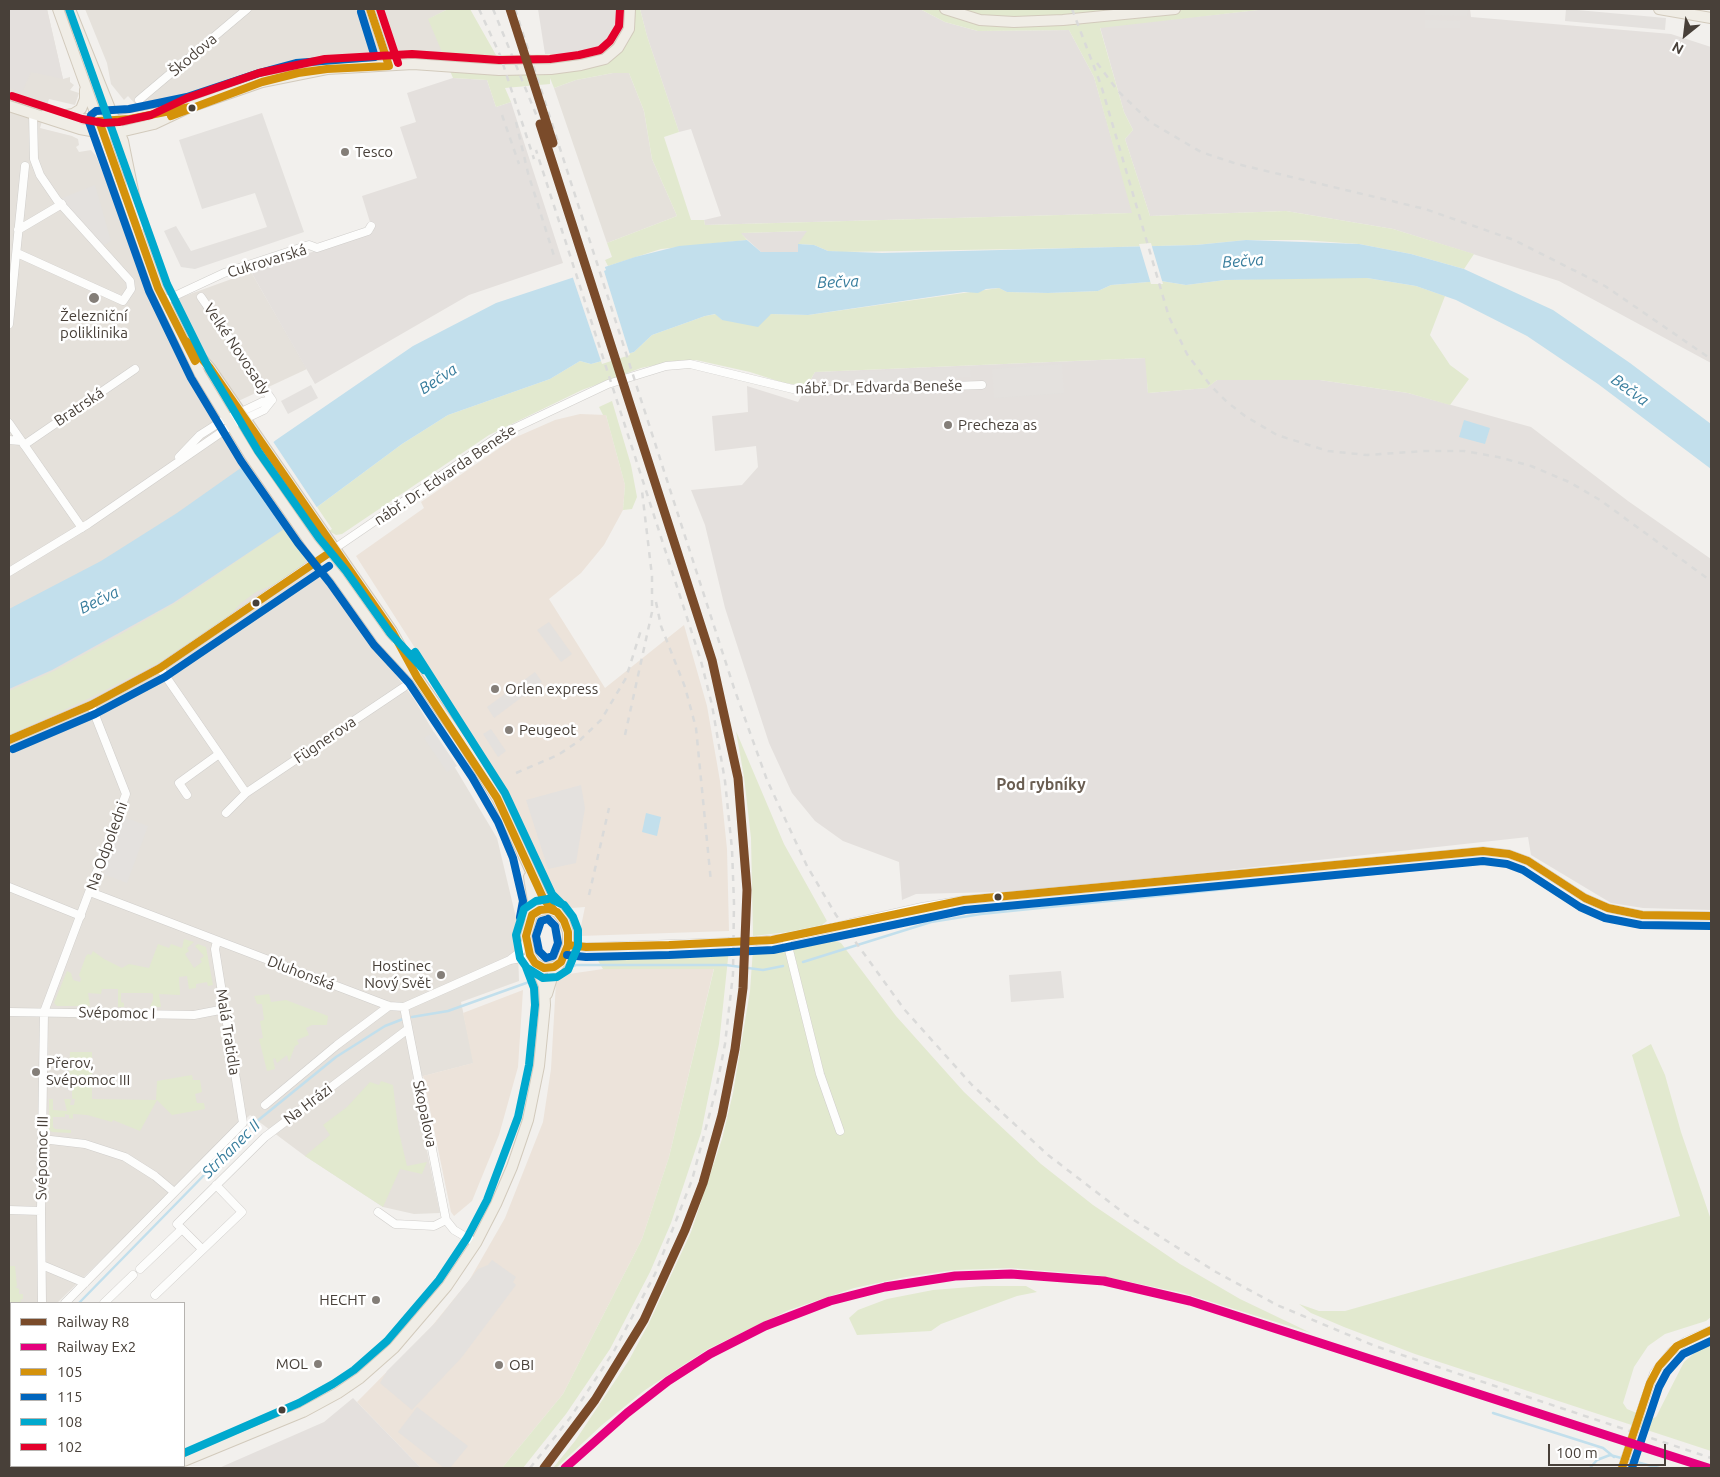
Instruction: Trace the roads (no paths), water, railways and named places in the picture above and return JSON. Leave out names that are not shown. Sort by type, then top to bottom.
[{"type":"main road","points":[[58,9],[164,301],[186,341],[200,374],[250,456],[311,544],[382,639],[417,677]]},
{"type":"main road","points":[[70,9],[120,132],[144,246]]},
{"type":"main road","points":[[9,106],[75,127],[102,133],[120,132],[154,124],[190,107],[262,82],[298,73],[327,69],[413,64],[499,70],[551,69],[592,63],[605,59],[622,43],[629,29],[630,9]]},
{"type":"main road","points":[[945,9],[980,20],[1014,22],[1063,20],[1175,9]]},
{"type":"main road","points":[[1659,9],[1711,18]]},
{"type":"main road","points":[[65,115],[76,113],[82,106],[85,96],[83,79]]},
{"type":"main road","points":[[33,113],[65,115],[99,121],[115,121],[190,107]]},
{"type":"main road","points":[[186,341],[210,368],[392,632],[417,677],[462,742],[497,798],[544,900],[562,916],[566,926],[568,945],[565,955],[552,976],[544,1005]]},
{"type":"main road","points":[[185,1461],[303,1412],[338,1393],[360,1378],[394,1348],[423,1316],[447,1286],[476,1243],[503,1188],[528,1120],[539,1066],[544,986],[526,942],[533,901],[523,855]]},
{"type":"main road","points":[[530,919],[540,910],[554,910]]},
{"type":"main road","name":"Dluhonská","points":[[535,962],[544,968],[558,964]]},
{"type":"street","name":"Škodova","points":[[139,100],[247,9]]},
{"type":"street","points":[[370,9],[389,66]]},
{"type":"street","points":[[17,253],[123,301],[131,289],[130,281],[60,202],[40,175],[34,158],[33,113]]},
{"type":"street","points":[[9,324],[25,166]]},
{"type":"street","points":[[18,230],[60,202]]},
{"type":"street","name":"Cukrovarská","points":[[164,301],[224,273],[309,245],[317,248],[368,231],[371,226]]},
{"type":"street","name":"Velké Novosady","points":[[9,572],[82,528],[168,467],[200,435],[243,415],[264,410],[272,400],[201,297]]},
{"type":"street","name":"nábř. Dr. Edvarda Beneše","points":[[9,740],[91,705],[160,668],[502,434],[608,384],[658,368],[678,364],[697,365],[801,391],[982,384]]},
{"type":"street","name":"Bratrská","points":[[22,443],[135,369]]},
{"type":"street","points":[[9,423],[82,528]]},
{"type":"street","points":[[9,440],[22,443]]},
{"type":"street","points":[[160,668],[246,793]]},
{"type":"street","name":"Fügnerova","points":[[226,813],[246,793],[404,687]]},
{"type":"street","name":"Na Odpoledni","points":[[44,1012],[126,794],[91,705]]},
{"type":"street","points":[[187,795],[178,783],[219,754]]},
{"type":"street","points":[[568,945],[586,947],[757,941],[786,938],[922,907],[964,900],[1483,851],[1509,854],[1528,861],[1585,898],[1608,908],[1642,914],[1711,916]]},
{"type":"street","points":[[9,887],[80,916]]},
{"type":"street","name":"Dluhonská","points":[[90,892],[389,1006],[404,1007],[510,960],[519,953],[526,942]]},
{"type":"street","points":[[786,938],[820,1074],[840,1131]]},
{"type":"street","name":"Malá Tratidla","points":[[174,1192],[243,1123],[215,949],[217,941]]},
{"type":"street","name":"Dluhonská","points":[[510,960],[525,958],[535,962]]},
{"type":"street","name":"Na Hrázi","points":[[265,1105],[337,1045],[389,1006]]},
{"type":"street","name":"Skopalova","points":[[404,1007],[446,1220]]},
{"type":"street","name":"Svépomoc I","points":[[9,1012],[194,1015],[226,1009]]},
{"type":"street","name":"Svépomoc III","points":[[42,1302],[41,1211],[44,1012]]},
{"type":"street","name":"Na Hrázi","points":[[140,1268],[182,1229],[176,1224],[265,1137],[408,1029]]},
{"type":"street","points":[[42,1138],[85,1144],[125,1157],[155,1176],[174,1192],[66,1302]]},
{"type":"street","points":[[156,1295],[242,1212],[216,1185]]},
{"type":"street","points":[[9,1210],[41,1211]]},
{"type":"street","points":[[378,1212],[395,1224],[434,1226],[446,1220],[454,1230],[476,1243]]},
{"type":"street","points":[[182,1229],[202,1250]]},
{"type":"street","points":[[42,1265],[85,1283]]},
{"type":"street","points":[[105,1302],[133,1275]]},
{"type":"street","points":[[1622,1468],[1654,1373],[1665,1358],[1686,1341],[1711,1330]]},
{"type":"water","name":"Bečva","points":[[747,240],[761,252],[798,252],[798,244],[814,245],[828,251],[882,253],[1196,245],[1246,240],[1359,244],[1411,254],[1464,269],[1553,310],[1630,363],[1711,424],[1711,469],[1598,384],[1527,336],[1456,300],[1416,286],[1367,278],[1225,280],[1186,285],[1161,281],[1111,285],[1098,291],[1048,293],[1007,292],[999,288],[986,289],[978,293],[964,292],[808,315],[771,314],[758,327],[722,320],[715,314],[652,335],[634,352],[591,364],[580,361],[550,379],[448,415],[402,444],[317,507],[173,603],[52,670],[9,689],[9,609],[101,561],[177,513],[245,465],[276,440],[413,346],[496,303],[635,257],[679,246]]},
{"type":"water","points":[[1464,420],[1490,428],[1485,444],[1459,437]]},
{"type":"water","points":[[646,813],[661,817],[657,836],[642,832]]},
{"type":"waterway","name":"Strhanec II","points":[[803,962],[931,922],[981,914],[1491,862]]},
{"type":"waterway","name":"Strhanec II","points":[[558,971],[576,965],[726,965],[763,970],[783,966]]},
{"type":"waterway","name":"Strhanec II","points":[[412,1017],[448,1011],[529,982]]},
{"type":"waterway","name":"Strhanec II","points":[[80,1302],[256,1122],[336,1057],[385,1026],[403,1019]]},
{"type":"waterway","points":[[1493,1413],[1603,1448],[1614,1457]]},
{"type":"waterway","points":[[1590,1468],[1597,1460],[1610,1455],[1659,1468]]},
{"type":"railway","points":[[479,9],[500,55],[534,159]]},
{"type":"railway","points":[[493,9],[540,124]]},
{"type":"railway","points":[[515,9],[734,688],[767,780],[807,866],[836,915],[904,1009],[972,1085],[1048,1155],[1129,1217],[1216,1272],[1277,1305],[1375,1346],[1711,1458]]},
{"type":"railway","points":[[1072,9],[1101,85],[1169,317],[1187,354],[1210,385],[1227,402],[1245,416],[1277,435],[1328,451],[1367,455],[1425,451],[1464,451],[1498,457],[1531,466],[1569,482],[1600,500],[1711,581]]},
{"type":"railway","points":[[1097,63],[1118,91],[1150,122],[1201,152],[1237,164],[1425,209],[1514,240],[1605,286],[1711,359]]},
{"type":"railway","points":[[502,115],[519,164]]},
{"type":"railway","points":[[516,122],[528,173],[554,256]]},
{"type":"railway","points":[[530,1468],[570,1418],[614,1351],[655,1274],[692,1180],[716,1090],[725,1044],[733,974],[734,903],[732,849],[725,781],[712,705],[701,661],[536,150]]},
{"type":"railway","points":[[625,735],[652,612],[652,576],[642,491]]},
{"type":"railway","points":[[656,602],[661,626],[685,687],[696,728],[711,882]]},
{"type":"railway","points":[[516,773],[558,755],[579,741],[601,720],[626,678],[641,630]]},
{"type":"railway","points":[[589,895],[609,808]]},
{"type":"rail line","name":"R8","points":[[510,9],[553,143]]},
{"type":"rail line","name":"R8","points":[[540,124],[712,660],[738,778],[747,890],[743,988],[735,1049],[722,1115],[703,1183],[685,1230],[644,1320],[595,1400],[544,1468]]},
{"type":"rail line","name":"Ex2","points":[[565,1468],[627,1413],[668,1381],[710,1354],[765,1326],[830,1301],[885,1287],[955,1276],[1011,1274],[1104,1281],[1190,1301],[1708,1468]]},
{"type":"place","name":"Tesco","points":[[345,152]]},
{"type":"place","name":"Železniční poliklinika","points":[[94,298]]},
{"type":"place","name":"Precheza as","points":[[948,425]]},
{"type":"place","name":"Orlen express","points":[[495,689]]},
{"type":"place","name":"Peugeot","points":[[509,730]]},
{"type":"place","name":"Hostinec Nový Svět","points":[[441,975]]},
{"type":"place","name":"Přerov, Svépomoc III","points":[[36,1072]]},
{"type":"place","name":"HECHT","points":[[376,1300]]},
{"type":"place","name":"MOL","points":[[318,1364]]},
{"type":"place","name":"OBI","points":[[499,1365]]},
{"type":"district","name":"Pod rybníky","points":[[1041,785]]}]
